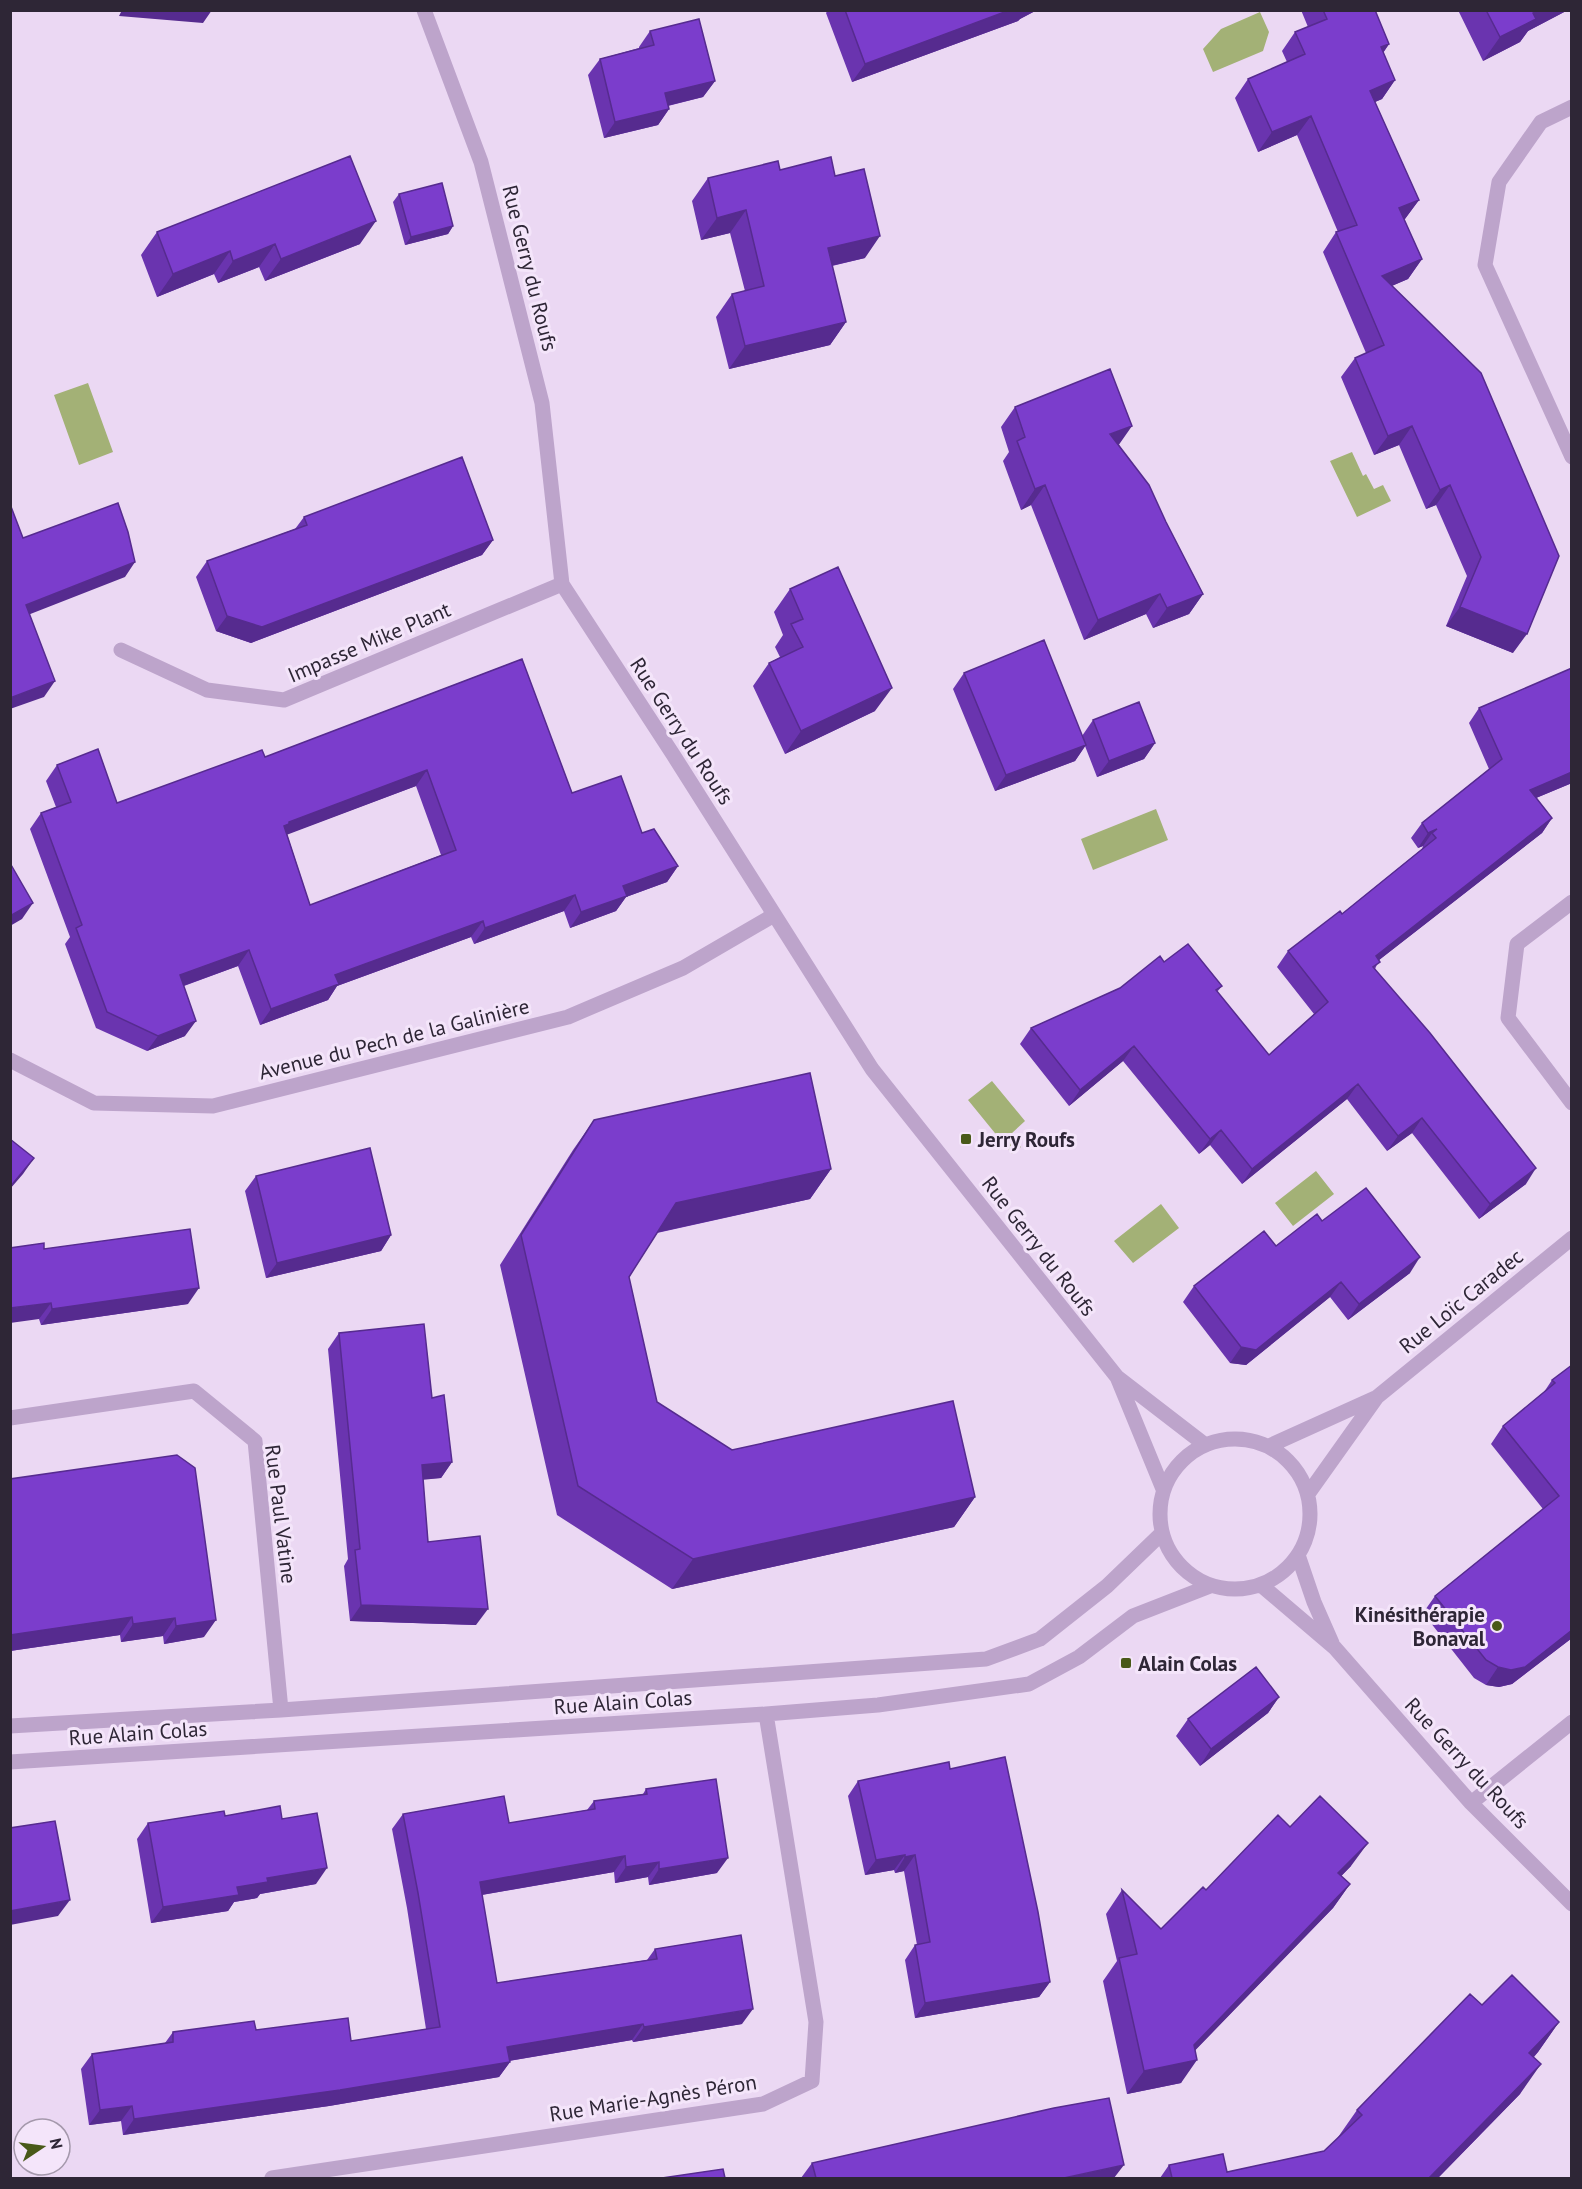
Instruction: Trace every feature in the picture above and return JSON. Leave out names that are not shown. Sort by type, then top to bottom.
[{"type":"street","name":"Rue Gerry du Roufs","points":[[424,10],[481,162],[542,403],[562,585],[674,756],[872,1069],[1117,1377],[1204,1444]]},
{"type":"street","points":[[1572,107],[1541,122],[1499,182],[1485,265],[1572,457]]},
{"type":"street","name":"Impasse Mike Plant","points":[[121,650],[207,690],[284,700],[562,585]]},
{"type":"street","points":[[1572,902],[1517,944],[1508,1018],[1572,1103]]},
{"type":"street","name":"Avenue du Pech de la Galinière","points":[[10,1060],[94,1103],[213,1106],[568,1017],[683,968],[774,915]]},
{"type":"street","name":"Rue Loïc Caradec","points":[[1269,1446],[1377,1397],[1572,1238]]},
{"type":"street","name":"Rue Gerry du Roufs","points":[[1117,1377],[1163,1489]]},
{"type":"street","name":"Rue Paul Vatine","points":[[10,1418],[194,1391],[255,1441],[281,1710]]},
{"type":"street","name":"Rue Loïc Caradec","points":[[1308,1494],[1377,1397]]},
{"type":"street","points":[[1226,1438],[1248,1438],[1269,1446],[1286,1458],[1299,1474],[1308,1494],[1310,1515],[1307,1536],[1298,1555],[1282,1573],[1261,1585],[1236,1590],[1210,1586],[1188,1574],[1172,1556],[1161,1534],[1159,1511],[1163,1489],[1172,1471],[1186,1455],[1204,1444],[1226,1438]]},
{"type":"street","name":"Rue Alain Colas","points":[[10,1726],[281,1710],[986,1659],[1040,1639],[1107,1586],[1161,1534]]},
{"type":"street","name":"Rue Gerry du Roufs","points":[[1298,1555],[1314,1602],[1335,1648]]},
{"type":"street","name":"Rue Gerry du Roufs","points":[[1261,1585],[1335,1648],[1471,1803],[1572,1904]]},
{"type":"street","name":"Rue Alain Colas","points":[[10,1762],[766,1714],[878,1705],[1029,1684],[1079,1657],[1133,1616],[1210,1586]]},
{"type":"street","name":"Rue Marie-Agnès Péron","points":[[272,2178],[357,2172],[763,2104],[812,2081],[816,2022],[766,1714]]},
{"type":"street","points":[[1471,1803],[1572,1722]]},
{"type":"shaded area","points":[[1260,12],[1269,32],[1263,51],[1213,72],[1203,49],[1221,29]]},
{"type":"shaded area","points":[[88,383],[113,452],[79,465],[54,395]]},
{"type":"shaded area","points":[[1352,452],[1363,476],[1366,474],[1374,489],[1383,485],[1391,501],[1357,517],[1330,461]]},
{"type":"shaded area","points":[[1156,809],[1168,840],[1093,870],[1081,839]]},
{"type":"shaded area","points":[[992,1081],[1025,1121],[1011,1134],[1021,1147],[1012,1154],[968,1100]]},
{"type":"shaded area","points":[[1316,1171],[1334,1194],[1293,1226],[1275,1203]]},
{"type":"shaded area","points":[[1161,1204],[1179,1228],[1133,1263],[1114,1241]]},
{"type":"building","points":[[845,10],[1010,10],[865,64]]},
{"type":"building","points":[[1323,10],[1375,10],[1389,44],[1381,47],[1395,80],[1370,91],[1419,200],[1399,208],[1422,259],[1382,276],[1481,373],[1559,556],[1527,634],[1460,607],[1481,557],[1450,485],[1440,490],[1412,426],[1388,436],[1355,358],[1384,345],[1336,232],[1357,225],[1311,116],[1272,132],[1248,79],[1305,54],[1295,32],[1327,19]]},
{"type":"building","points":[[1486,10],[1539,10],[1533,13],[1536,19],[1500,37]]},
{"type":"building","points":[[699,19],[715,81],[665,93],[669,109],[615,122],[600,59],[654,45],[650,31]]},
{"type":"building","points":[[350,156],[376,221],[281,259],[275,244],[233,261],[230,251],[173,274],[157,232]]},
{"type":"building","points":[[831,157],[835,176],[864,169],[880,236],[828,248],[846,322],[745,346],[732,294],[764,286],[746,210],[717,218],[708,178],[778,161],[780,170]]},
{"type":"building","points":[[442,183],[453,226],[411,237],[399,194]]},
{"type":"building","points":[[1110,369],[1132,426],[1110,434],[1149,485],[1203,594],[1167,608],[1160,594],[1098,620],[1045,485],[1035,489],[1017,441],[1025,437],[1015,407]]},
{"type":"building","points":[[462,457],[493,540],[262,627],[227,616],[207,561],[307,525],[304,517]]},
{"type":"building","points":[[118,503],[135,562],[26,605],[55,681],[10,698],[10,504],[23,538]]},
{"type":"building","points":[[838,567],[892,688],[801,731],[769,663],[803,647],[791,624],[803,619],[790,589]]},
{"type":"building","points":[[1044,640],[1086,745],[1006,775],[964,673]]},
{"type":"building","points":[[522,659],[572,793],[621,776],[642,833],[654,829],[678,866],[623,886],[627,896],[581,912],[575,895],[485,928],[483,921],[335,975],[339,984],[271,1009],[249,950],[180,975],[196,1021],[158,1036],[107,1012],[76,928],[82,925],[41,813],[71,802],[57,765],[98,749],[117,803],[262,750],[265,757]],"holes":[[[427,770],[456,850],[310,905],[284,826],[289,822]]]},
{"type":"building","points":[[1572,668],[1572,772],[1530,790],[1552,818],[1376,956],[1380,962],[1373,967],[1430,1033],[1536,1168],[1490,1204],[1422,1118],[1398,1136],[1358,1084],[1252,1169],[1221,1130],[1210,1139],[1134,1046],[1080,1090],[1031,1028],[1120,988],[1160,956],[1164,962],[1188,944],[1222,986],[1216,990],[1269,1055],[1328,1002],[1288,951],[1340,911],[1342,914],[1436,838],[1432,833],[1437,829],[1428,833],[1422,823],[1502,759],[1479,708]]},
{"type":"building","points":[[1139,702],[1155,743],[1109,761],[1093,720]]},
{"type":"building","points":[[10,863],[33,903],[10,916]]},
{"type":"building","points":[[810,1073],[831,1169],[676,1203],[629,1277],[657,1402],[732,1450],[953,1401],[975,1497],[693,1559],[578,1486],[521,1235],[594,1120]]},
{"type":"building","points":[[10,1139],[34,1158],[10,1187]]},
{"type":"building","points":[[370,1148],[391,1235],[277,1263],[256,1176]]},
{"type":"building","points":[[1366,1188],[1420,1257],[1359,1304],[1341,1282],[1256,1350],[1241,1347],[1194,1286],[1264,1231],[1276,1246],[1317,1214],[1322,1221]]},
{"type":"building","points":[[190,1229],[199,1288],[52,1309],[51,1303],[10,1308],[10,1248],[44,1243],[44,1249]]},
{"type":"building","points":[[424,1324],[432,1398],[444,1395],[452,1462],[422,1465],[428,1542],[480,1536],[488,1609],[361,1605],[355,1550],[360,1549],[339,1333]]},
{"type":"building","points":[[1572,1365],[1572,1630],[1525,1667],[1511,1670],[1498,1667],[1486,1660],[1435,1596],[1559,1496],[1503,1426],[1555,1383],[1552,1380]]},
{"type":"building","points":[[177,1455],[195,1468],[216,1620],[176,1626],[175,1618],[133,1624],[132,1617],[10,1635],[10,1479]]},
{"type":"building","points":[[1256,1667],[1279,1697],[1211,1749],[1188,1719]]},
{"type":"building","points":[[1005,1757],[1038,1912],[1050,1982],[925,2003],[915,1945],[930,1942],[915,1855],[876,1860],[858,1781],[949,1762],[950,1769]]},
{"type":"building","points":[[716,1779],[728,1858],[659,1869],[659,1862],[626,1867],[625,1856],[480,1882],[497,1983],[657,1959],[655,1949],[741,1935],[753,2009],[644,2027],[643,2024],[507,2047],[510,2062],[340,2090],[134,2119],[132,2106],[100,2110],[92,2054],[173,2042],[173,2032],[254,2021],[256,2030],[348,2018],[351,2041],[440,2027],[403,1814],[504,1796],[509,1823],[595,1809],[594,1801],[647,1794],[646,1789]]},
{"type":"building","points":[[1320,1796],[1368,1843],[1338,1873],[1350,1884],[1194,2045],[1197,2060],[1144,2071],[1119,1958],[1137,1954],[1122,1890],[1161,1929],[1203,1887],[1206,1890],[1278,1815],[1290,1827]]},
{"type":"building","points":[[280,1806],[282,1819],[317,1813],[327,1868],[267,1878],[268,1882],[237,1887],[239,1895],[163,1907],[148,1823],[224,1811],[225,1816]]},
{"type":"building","points":[[55,1821],[70,1900],[10,1911],[10,1828]]},
{"type":"building","points":[[1512,1975],[1559,2022],[1529,2053],[1541,2064],[1429,2178],[1172,2178],[1169,2165],[1223,2154],[1227,2172],[1324,2151],[1362,2115],[1357,2110],[1470,1994],[1482,2005]]},
{"type":"building","points":[[1109,2098],[1124,2165],[1064,2178],[816,2178],[812,2163],[1054,2108]]},
{"type":"building","points":[[723,2169],[725,2178],[662,2178]]},
{"type":"place","name":"Jerry Roufs","points":[[966,1139]]},
{"type":"place","name":"Kinésithérapie Bonaval","points":[[1497,1626]]},
{"type":"place","name":"Alain Colas","points":[[1126,1663]]}]
